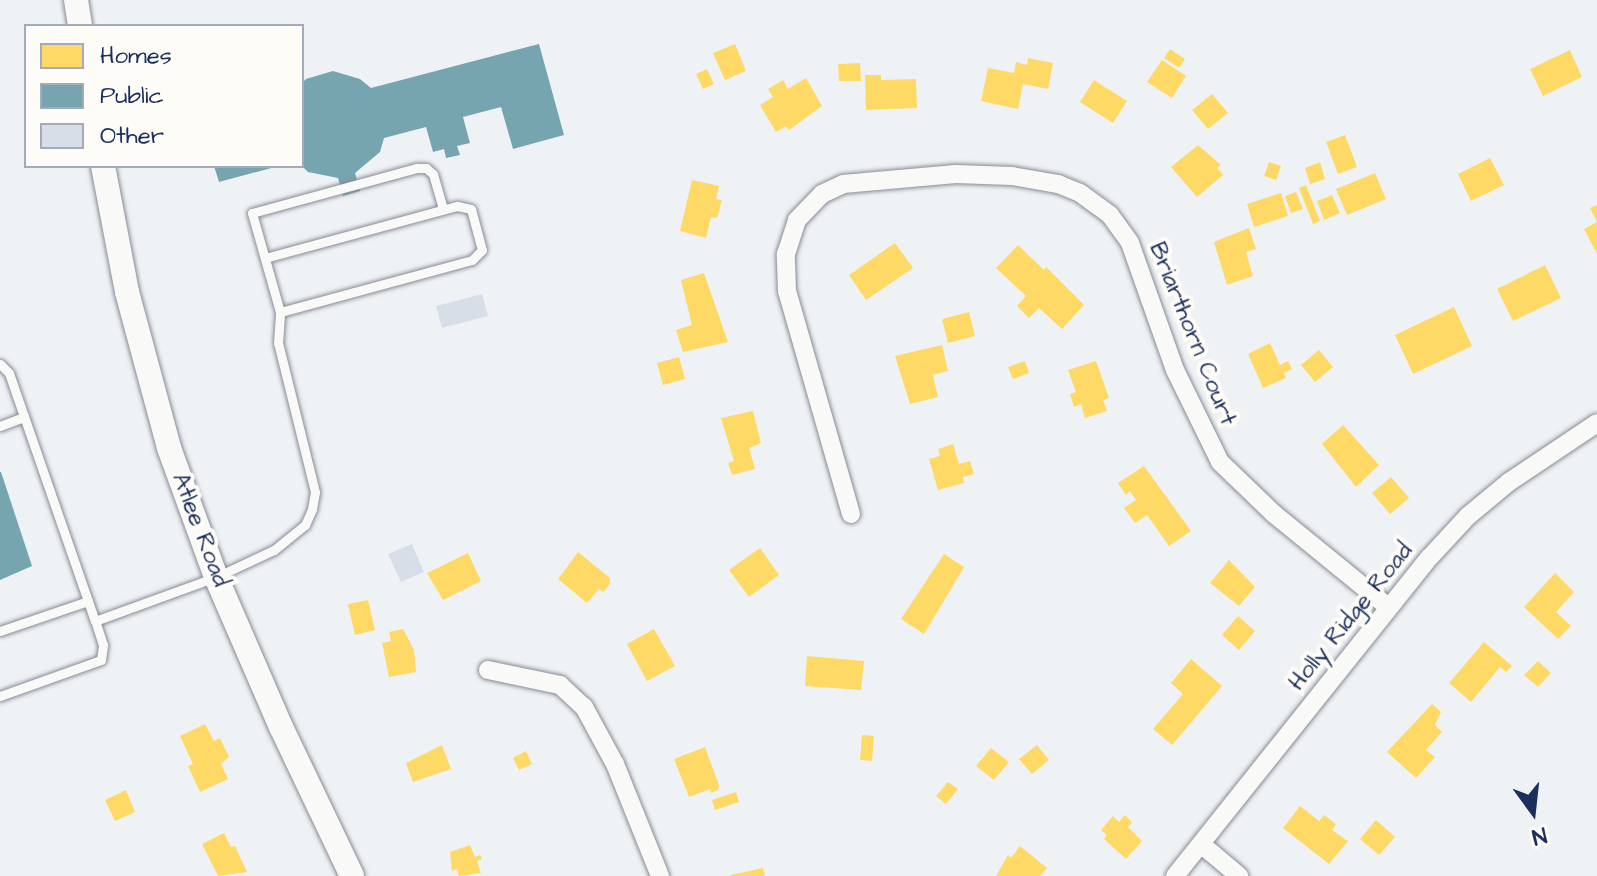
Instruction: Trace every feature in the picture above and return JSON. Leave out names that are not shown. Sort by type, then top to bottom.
[{"type":"main road","points":[[76,0],[80,24]]},
{"type":"main road","name":"Atlee Road","points":[[103,168],[144,366],[169,448],[216,577],[281,727],[352,876]]},
{"type":"street","name":"Briarthorn Court","points":[[851,514],[787,291],[786,254],[797,220],[822,194],[843,184],[942,174],[1012,176],[1069,189],[1110,215],[1130,243],[1175,370],[1220,462],[1274,514],[1388,607]]},
{"type":"street","name":"Holly Ridge Road","points":[[1175,876],[1388,607],[1468,516],[1509,482],[1597,423]]},
{"type":"street","points":[[488,670],[560,685],[584,707],[615,764],[660,876]]},
{"type":"street","points":[[1201,844],[1239,876]]},
{"type":"lane","points":[[95,621],[216,577],[274,550],[305,525],[312,509],[315,492],[278,343],[280,312],[252,213],[417,168],[426,168],[433,174],[443,209]]},
{"type":"lane","points":[[265,258],[443,209],[457,206],[471,209],[482,250],[472,260],[280,312]]},
{"type":"lane","points":[[0,364],[9,373],[103,645],[101,660],[0,696]]},
{"type":"lane","points":[[0,426],[24,417]]},
{"type":"lane","points":[[0,631],[88,601]]},
{"type":"building: Homes","points":[[735,44],[746,71],[725,80],[713,53]]},
{"type":"building: Homes","points":[[1170,49],[1185,59],[1179,68],[1164,58]]},
{"type":"building: Homes","points":[[1570,50],[1582,77],[1543,96],[1530,69]]},
{"type":"building: Homes","points":[[1028,58],[1053,63],[1048,89],[1023,84],[1018,109],[981,101],[988,68],[1014,73],[1016,62],[1027,65]]},
{"type":"building: Homes","points":[[1162,60],[1186,76],[1172,98],[1147,82]]},
{"type":"building: Homes","points":[[860,63],[861,81],[839,81],[838,64]]},
{"type":"building: Homes","points":[[707,69],[714,84],[703,89],[696,74]]},
{"type":"building: Homes","points":[[865,75],[881,75],[881,80],[916,79],[917,108],[866,110]]},
{"type":"building: Homes","points":[[806,78],[822,106],[789,130],[786,126],[776,132],[760,105],[773,97],[768,89],[783,80],[788,89]]},
{"type":"building: Homes","points":[[1094,80],[1127,101],[1113,123],[1080,102]]},
{"type":"building: Homes","points":[[1212,94],[1228,113],[1208,129],[1192,110]]},
{"type":"building: Homes","points":[[1345,135],[1357,167],[1338,174],[1326,142]]},
{"type":"building: Homes","points":[[1198,145],[1221,165],[1217,168],[1223,175],[1197,197],[1171,167]]},
{"type":"building: Homes","points":[[1490,158],[1504,185],[1471,201],[1458,174]]},
{"type":"building: Homes","points":[[1269,162],[1281,166],[1276,180],[1264,176]]},
{"type":"building: Homes","points":[[1320,162],[1325,179],[1310,184],[1305,168]]},
{"type":"building: Homes","points":[[1375,173],[1386,199],[1347,215],[1336,189]]},
{"type":"building: Homes","points":[[692,180],[719,186],[716,199],[722,200],[717,218],[711,217],[706,238],[680,231]]},
{"type":"building: Homes","points":[[1306,185],[1320,221],[1313,224],[1299,188]]},
{"type":"building: Homes","points":[[1296,192],[1303,209],[1291,213],[1285,196]]},
{"type":"building: Homes","points":[[1281,193],[1288,216],[1254,227],[1247,204]]},
{"type":"building: Homes","points":[[1332,195],[1340,213],[1324,220],[1317,201]]},
{"type":"building: Homes","points":[[1597,205],[1597,222],[1590,208]]},
{"type":"building: Homes","points":[[1597,222],[1597,254],[1584,229]]},
{"type":"building: Homes","points":[[1249,228],[1256,249],[1246,252],[1253,276],[1227,285],[1214,242]]},
{"type":"building: Homes","points":[[895,243],[913,268],[866,300],[849,275]]},
{"type":"building: Homes","points":[[1018,245],[1044,270],[1046,267],[1084,305],[1062,329],[1039,308],[1029,318],[1017,306],[1026,296],[996,268]]},
{"type":"building: Homes","points":[[1545,265],[1561,298],[1513,321],[1497,289]]},
{"type":"building: Homes","points":[[704,273],[728,342],[683,352],[676,330],[692,325],[681,280]]},
{"type":"building: Homes","points":[[1454,307],[1472,346],[1413,374],[1395,335]]},
{"type":"building: Homes","points":[[969,312],[975,336],[948,343],[942,319]]},
{"type":"building: Homes","points":[[1270,343],[1280,365],[1288,361],[1292,369],[1284,373],[1286,378],[1263,388],[1248,354]]},
{"type":"building: Homes","points":[[942,345],[948,371],[933,375],[938,397],[910,404],[895,356]]},
{"type":"building: Homes","points":[[1319,350],[1333,367],[1315,382],[1301,365]]},
{"type":"building: Homes","points":[[679,357],[685,379],[663,385],[657,363]]},
{"type":"building: Homes","points":[[1025,361],[1029,373],[1013,379],[1008,367]]},
{"type":"building: Homes","points":[[1096,361],[1109,398],[1103,400],[1107,411],[1085,418],[1081,404],[1074,407],[1070,394],[1076,392],[1068,370]]},
{"type":"building: Homes","points":[[753,411],[761,443],[749,448],[755,469],[732,475],[728,463],[734,461],[721,418]]},
{"type":"building: Homes","points":[[1343,425],[1379,465],[1356,487],[1322,444]]},
{"type":"building: Homes","points":[[953,444],[959,464],[970,461],[974,474],[963,477],[964,483],[938,490],[929,459],[940,456],[938,449]]},
{"type":"building: Homes","points":[[1144,466],[1191,531],[1169,546],[1147,515],[1135,523],[1124,508],[1136,500],[1130,491],[1126,495],[1118,483]]},
{"type":"building: Homes","points":[[1391,477],[1409,498],[1390,514],[1372,493]]},
{"type":"building: Homes","points":[[760,548],[779,575],[749,597],[729,570]]},
{"type":"building: Homes","points":[[578,552],[610,578],[610,584],[603,592],[599,589],[587,603],[558,579]]},
{"type":"building: Homes","points":[[468,553],[481,581],[443,600],[427,573]]},
{"type":"building: Homes","points":[[944,554],[964,567],[924,634],[901,619]]},
{"type":"building: Homes","points":[[1229,560],[1255,587],[1239,606],[1210,583]]},
{"type":"building: Homes","points":[[1555,573],[1574,592],[1556,612],[1571,626],[1558,639],[1524,607]]},
{"type":"building: Homes","points":[[368,600],[375,630],[355,635],[348,604]]},
{"type":"building: Homes","points":[[1238,616],[1255,631],[1239,650],[1222,635]]},
{"type":"building: Homes","points":[[403,629],[414,650],[416,672],[389,677],[382,643],[391,641],[389,632]]},
{"type":"building: Homes","points":[[654,629],[675,666],[647,681],[627,644]]},
{"type":"building: Homes","points":[[1484,642],[1512,666],[1506,672],[1500,667],[1471,702],[1449,683]]},
{"type":"building: Homes","points":[[807,656],[864,661],[861,690],[805,686]]},
{"type":"building: Homes","points":[[1191,659],[1222,686],[1172,745],[1153,729],[1183,694],[1171,683]]},
{"type":"building: Homes","points":[[1538,661],[1551,673],[1538,687],[1524,675]]},
{"type":"building: Homes","points":[[1432,704],[1441,712],[1435,725],[1442,732],[1426,750],[1435,757],[1416,778],[1387,752]]},
{"type":"building: Homes","points":[[205,724],[214,741],[220,738],[229,757],[221,764],[228,779],[200,792],[188,766],[193,764],[180,736]]},
{"type":"building: Homes","points":[[862,735],[874,736],[872,761],[860,760]]},
{"type":"building: Homes","points":[[442,745],[451,769],[413,782],[406,763]]},
{"type":"building: Homes","points":[[1037,745],[1049,760],[1032,774],[1019,759]]},
{"type":"building: Homes","points":[[705,747],[719,785],[718,790],[711,793],[710,789],[689,797],[674,759]]},
{"type":"building: Homes","points":[[991,748],[1009,762],[994,780],[976,766]]},
{"type":"building: Homes","points":[[526,751],[532,764],[519,770],[513,758]]},
{"type":"building: Homes","points":[[948,782],[958,789],[946,804],[936,796]]},
{"type":"building: Homes","points":[[126,790],[135,812],[115,821],[105,800]]},
{"type":"building: Homes","points":[[736,792],[739,802],[715,810],[712,800]]},
{"type":"building: Homes","points":[[1300,806],[1319,821],[1324,815],[1336,824],[1332,830],[1348,841],[1329,864],[1283,828]]},
{"type":"building: Homes","points":[[1125,815],[1132,822],[1128,827],[1142,841],[1126,859],[1104,839],[1107,835],[1101,830],[1113,816],[1119,822]]},
{"type":"building: Homes","points":[[1376,820],[1395,837],[1379,855],[1360,839]]},
{"type":"building: Homes","points":[[224,833],[231,847],[235,846],[247,872],[218,876],[202,844]]},
{"type":"building: Homes","points":[[470,845],[475,857],[480,855],[482,859],[477,861],[481,873],[459,876],[457,869],[452,871],[450,852]]},
{"type":"building: Homes","points":[[1020,846],[1047,868],[1040,876],[996,876],[1008,855],[1011,858]]},
{"type":"building: Homes","points":[[763,868],[765,876],[731,876],[731,875]]},
{"type":"building: Public","points":[[539,44],[564,135],[513,149],[501,107],[463,117],[470,143],[457,146],[460,155],[446,158],[444,149],[433,152],[426,127],[384,138],[380,152],[355,173],[360,191],[343,196],[338,178],[308,172],[304,168],[304,81],[333,71],[360,79],[371,88]]},
{"type":"building: Public","points":[[215,168],[271,168],[219,182]]},
{"type":"building: Public","points":[[0,472],[32,566],[0,580]]},
{"type":"building: Other","points":[[482,294],[488,316],[442,328],[436,306]]},
{"type":"building: Other","points":[[412,544],[424,572],[401,582],[388,554]]}]
